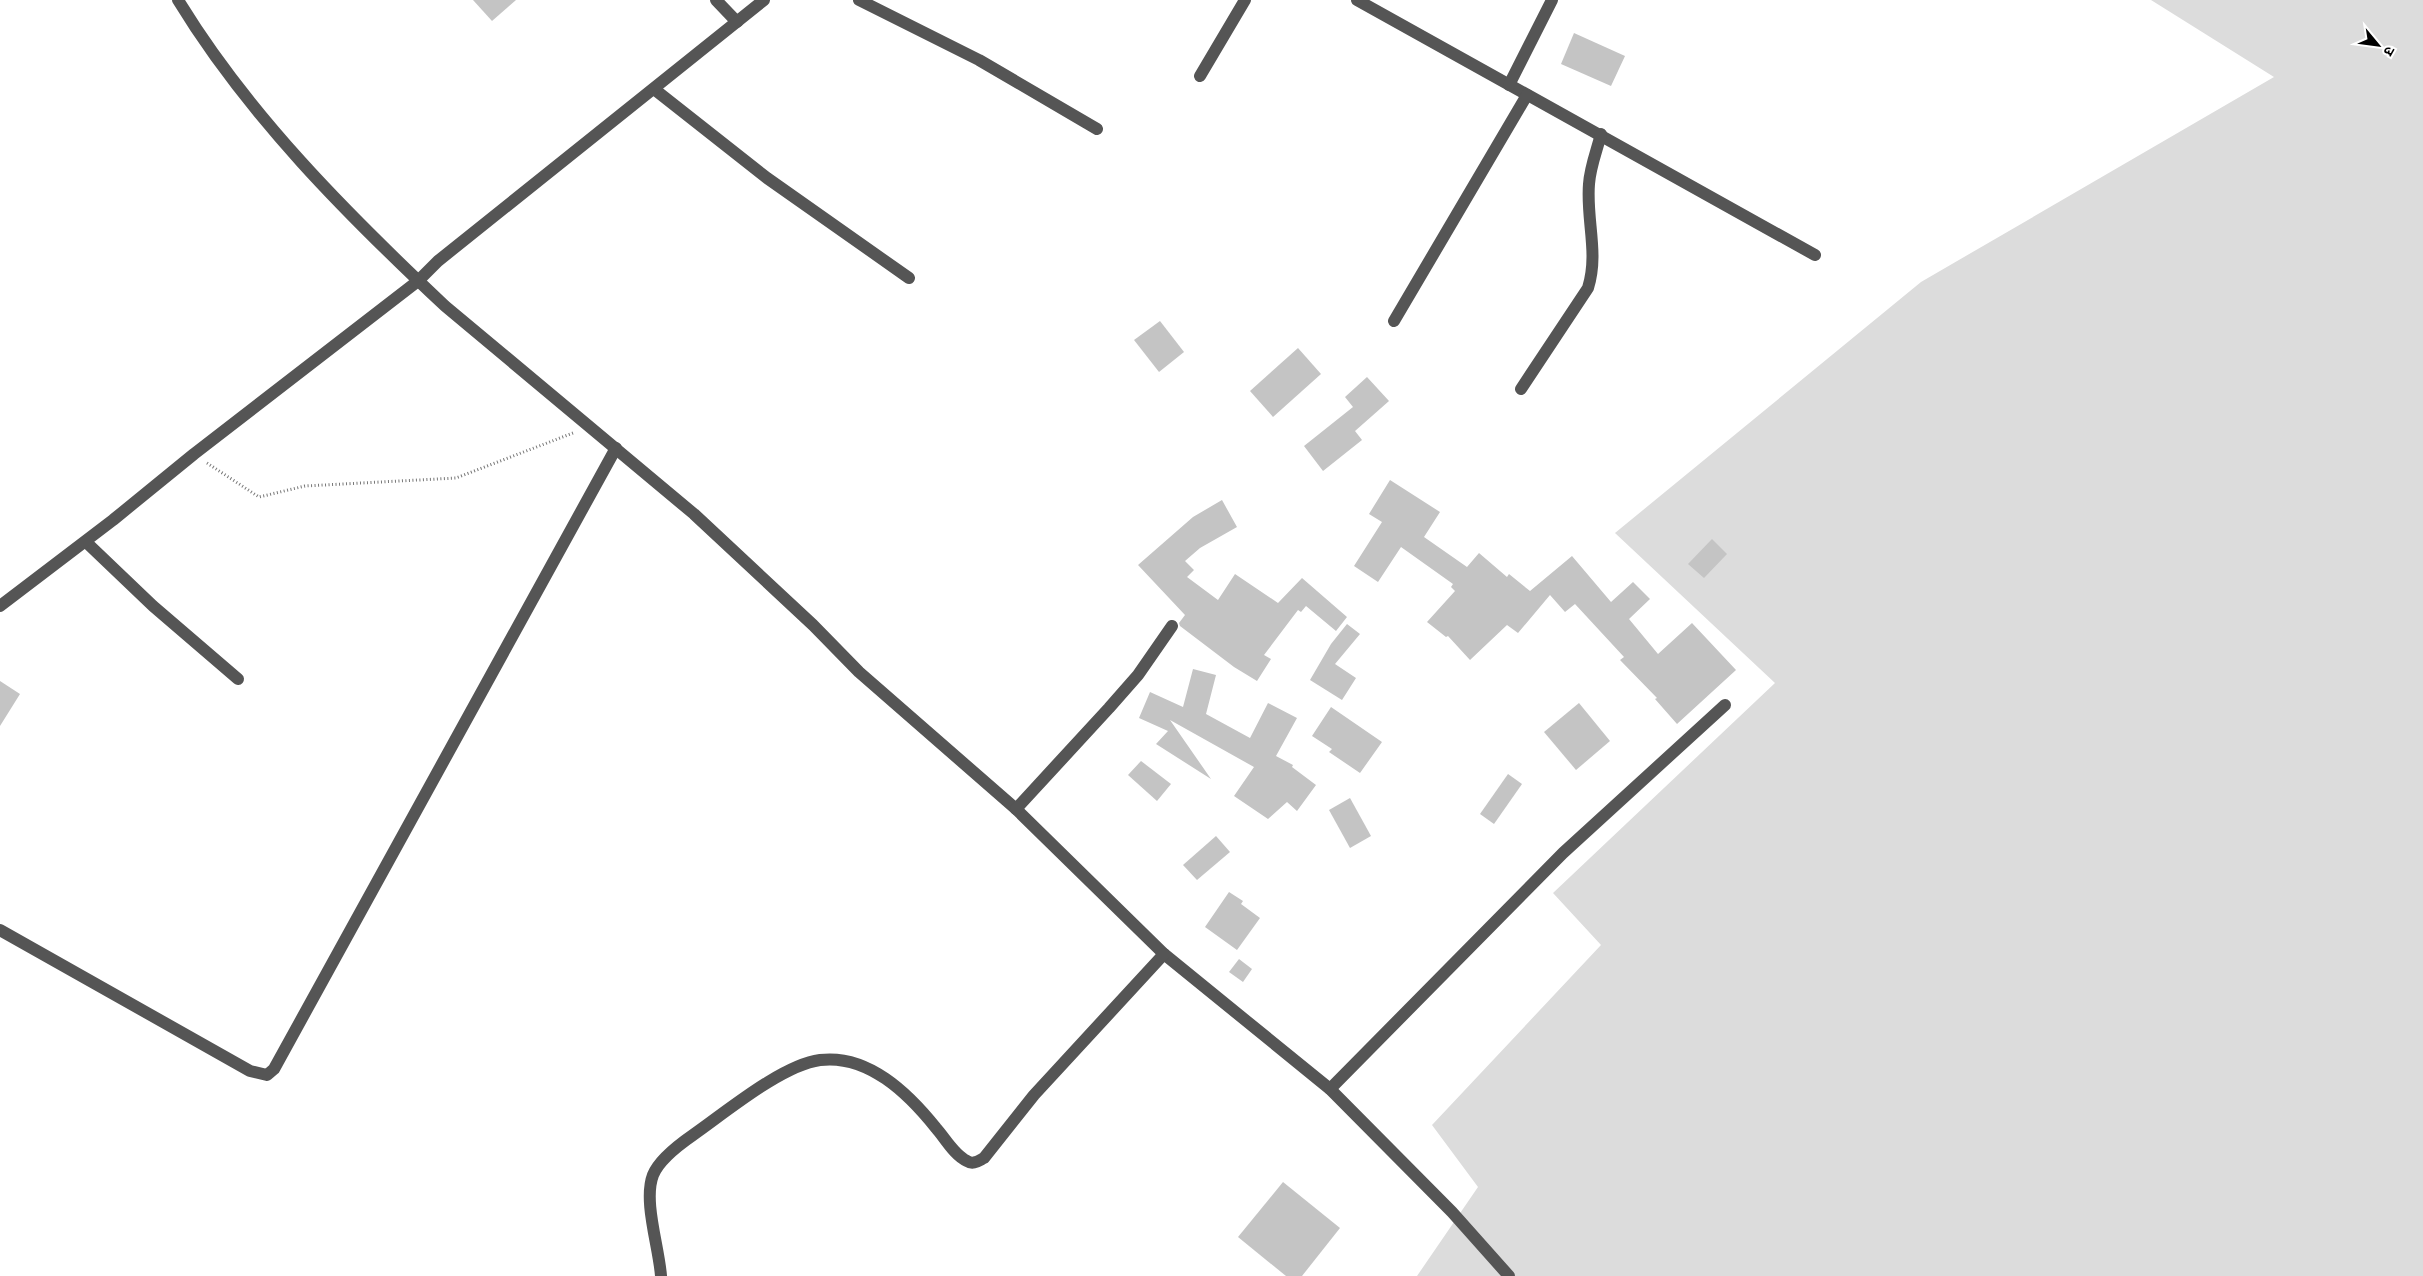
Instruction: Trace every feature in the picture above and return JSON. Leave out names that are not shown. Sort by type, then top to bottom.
[{"type":"street","points":[[178,0],[239,86],[292,150],[348,211],[418,281],[445,306],[694,514],[813,625],[859,672],[1016,809],[1164,954],[1330,1088],[1452,1212],[1509,1276]]},
{"type":"street","points":[[716,0],[737,22]]},
{"type":"street","points":[[0,606],[86,542],[194,454],[418,281],[438,261],[764,0]]},
{"type":"street","points":[[859,0],[979,60],[1097,129]]},
{"type":"street","points":[[1200,76],[1245,0]]},
{"type":"street","points":[[1357,0],[1601,134],[1815,255]]},
{"type":"street","points":[[1509,85],[1552,0]]},
{"type":"street","points":[[654,88],[767,178],[909,278]]},
{"type":"street","points":[[1394,322],[1527,95]]},
{"type":"street","points":[[1521,388],[1588,288],[1592,275],[1594,252],[1589,183],[1601,134]]},
{"type":"street","points":[[0,930],[250,1071],[267,1075],[274,1069],[616,448]]},
{"type":"street","points":[[86,542],[154,606],[238,679]]},
{"type":"street","points":[[1016,809],[1138,675],[1172,626]]},
{"type":"street","points":[[1330,1088],[1563,853],[1725,705]]},
{"type":"street","points":[[661,1276],[651,1203],[650,1188],[653,1173],[688,1138],[778,1077],[795,1067],[820,1060],[845,1060],[866,1067],[886,1079],[910,1099],[958,1154],[968,1162],[975,1163],[984,1158],[1034,1095],[1164,954]]},
{"type":"path","points":[[194,454],[259,497],[305,486],[456,478],[589,427]]},
{"type":"shaded area","points":[[2151,0],[2423,0],[2423,1276],[1417,1276],[1478,1187],[1432,1125],[1601,945],[1553,893],[1775,683],[1615,533],[1921,282],[2274,77]]},
{"type":"building","points":[[473,0],[516,0],[492,21]]},
{"type":"building","points":[[1574,33],[1625,56],[1611,86],[1561,64]]},
{"type":"building","points":[[1160,321],[1184,352],[1159,372],[1134,340]]},
{"type":"building","points":[[1298,348],[1321,374],[1273,417],[1250,391]]},
{"type":"building","points":[[1367,377],[1389,401],[1355,431],[1362,440],[1323,471],[1304,446],[1353,407],[1345,397]]},
{"type":"building","points":[[1390,480],[1440,512],[1424,537],[1467,567],[1479,553],[1507,577],[1509,574],[1530,591],[1572,556],[1611,602],[1633,582],[1650,599],[1629,619],[1658,654],[1692,623],[1736,670],[1677,724],[1655,699],[1657,698],[1620,660],[1624,657],[1575,604],[1565,612],[1550,595],[1518,633],[1507,625],[1470,660],[1448,636],[1446,637],[1427,622],[1455,591],[1451,587],[1453,584],[1401,547],[1378,582],[1354,566],[1382,522],[1369,514]]},
{"type":"building","points":[[1222,500],[1237,527],[1200,548],[1185,561],[1194,570],[1187,577],[1218,600],[1235,574],[1278,603],[1302,578],[1347,617],[1336,631],[1306,606],[1301,612],[1298,610],[1264,655],[1271,659],[1257,681],[1234,667],[1180,626],[1179,623],[1185,615],[1138,565],[1193,517]]},
{"type":"building","points":[[1712,539],[1727,554],[1704,578],[1688,564]]},
{"type":"building","points":[[1347,624],[1360,634],[1335,664],[1356,678],[1342,700],[1310,680],[1331,644]]},
{"type":"building","points":[[1193,669],[1216,675],[1206,714],[1250,738],[1268,703],[1297,718],[1276,756],[1293,765],[1292,767],[1316,785],[1297,811],[1287,802],[1268,819],[1234,796],[1254,767],[1170,720],[1211,779],[1156,744],[1168,731],[1139,718],[1150,692],[1183,707]]},
{"type":"building","points":[[0,681],[20,694],[0,726]]},
{"type":"building","points":[[1579,703],[1610,741],[1576,770],[1544,732]]},
{"type":"building","points":[[1331,707],[1382,742],[1360,773],[1329,752],[1332,749],[1312,736]]},
{"type":"building","points":[[1141,761],[1171,784],[1157,801],[1128,775]]},
{"type":"building","points":[[1508,774],[1522,784],[1494,824],[1480,814]]},
{"type":"building","points":[[1350,798],[1371,836],[1350,848],[1329,810]]},
{"type":"building","points":[[1216,836],[1230,852],[1197,880],[1183,865]]},
{"type":"building","points":[[1229,892],[1243,901],[1241,904],[1260,918],[1237,950],[1205,927]]},
{"type":"building","points":[[1239,959],[1252,969],[1243,982],[1229,972]]},
{"type":"building","points":[[1283,1182],[1340,1228],[1302,1276],[1286,1276],[1238,1237]]}]
